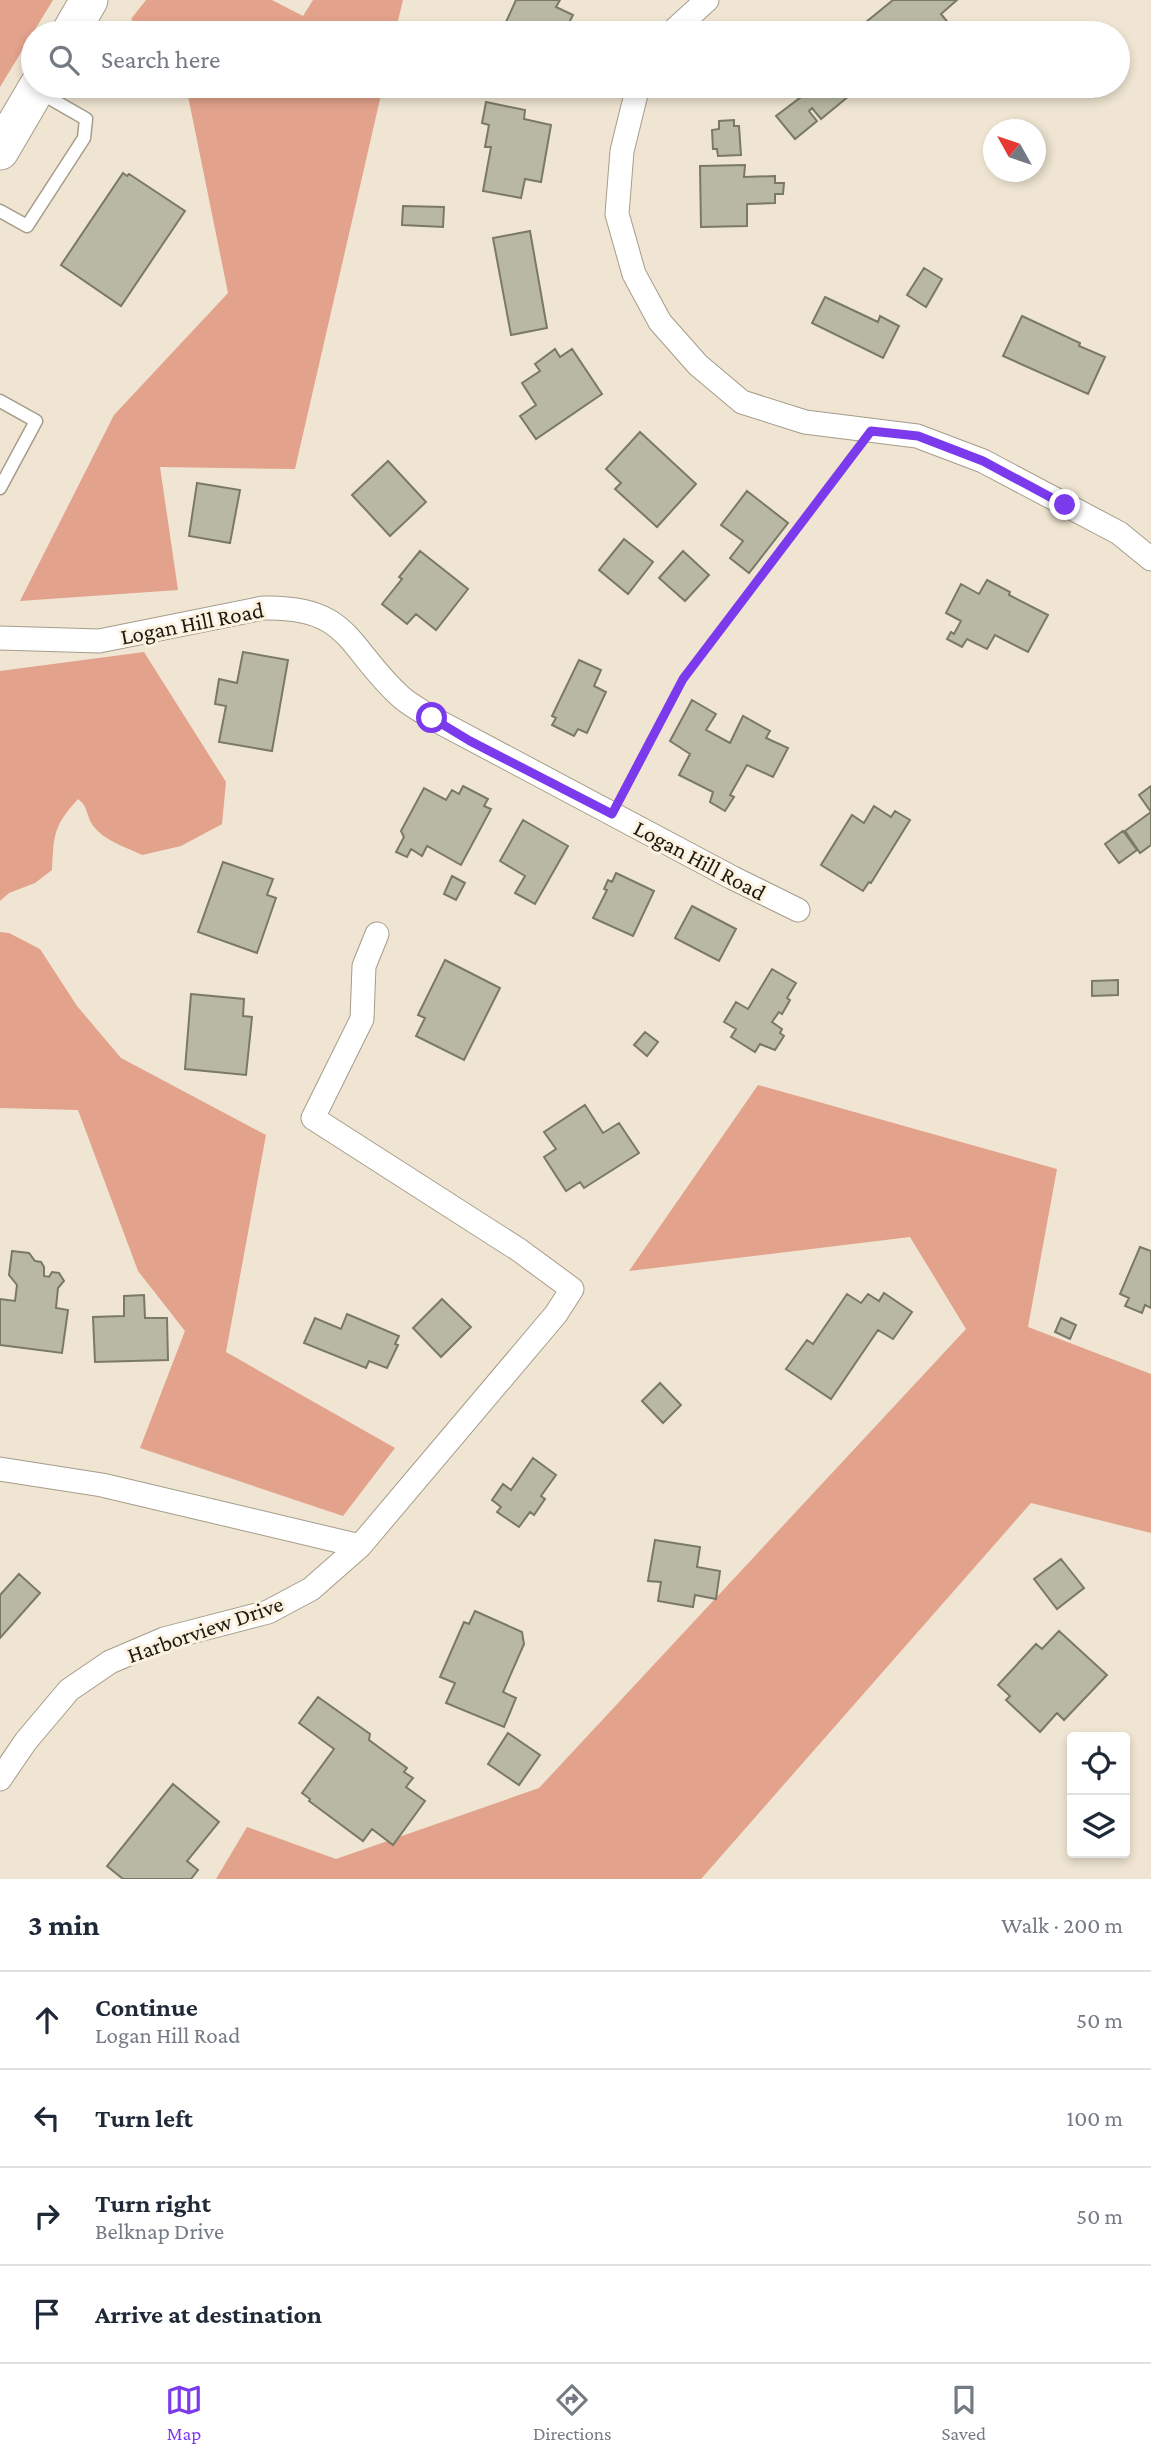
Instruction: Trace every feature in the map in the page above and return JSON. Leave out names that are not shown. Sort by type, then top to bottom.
[{"type":"main road","points":[[77,21],[89,0]]},
{"type":"main road","points":[[0,150],[31,98]]},
{"type":"street","points":[[684,21],[707,0]]},
{"type":"street","points":[[635,98],[622,150],[617,214],[634,274],[660,322],[698,365],[742,402],[805,422],[918,436],[983,461],[1119,533],[1151,559]]},
{"type":"street","name":"Logan Hill Road","points":[[0,638],[99,641],[263,608],[289,607],[314,613],[334,622],[348,634],[360,652],[401,698],[470,741],[798,910]]},
{"type":"street","name":"Harborview Drive","points":[[0,1779],[26,1741],[69,1690],[110,1662],[164,1639],[268,1612],[311,1589],[360,1546],[556,1314],[572,1289],[519,1250],[313,1118],[362,1019],[364,966],[377,933]]},
{"type":"street","points":[[0,1469],[102,1485],[360,1546]]},
{"type":"lane","points":[[0,211],[27,226],[84,138],[86,120],[52,98]]},
{"type":"lane","points":[[0,401],[36,421],[0,488]]},
{"type":"path","points":[[612,814],[683,679],[871,431]]},
{"type":"shaded area","points":[[0,0],[53,0],[40,21],[21,21],[21,53],[0,87]]},
{"type":"shaded area","points":[[146,0],[272,0],[303,16],[313,0],[403,0],[398,21],[131,19]]},
{"type":"shaded area","points":[[188,98],[380,98],[295,469],[160,467],[178,590],[20,601],[114,415],[228,293]]},
{"type":"shaded area","points":[[144,652],[226,782],[222,824],[181,846],[142,855],[96,830],[84,805],[78,799],[56,832],[52,870],[35,883],[9,893],[0,901],[0,671]]},
{"type":"shaded area","points":[[0,932],[9,933],[40,949],[77,1006],[121,1058],[266,1135],[226,1352],[395,1448],[343,1516],[140,1448],[185,1331],[138,1271],[78,1110],[0,1108]]},
{"type":"shaded area","points":[[758,1085],[1057,1169],[1028,1327],[1151,1374],[1151,1533],[1031,1503],[701,1879],[216,1879],[247,1827],[336,1859],[539,1788],[966,1329],[910,1237],[629,1271]]},
{"type":"building","points":[[516,0],[560,0],[556,7],[573,15],[570,21],[506,21]]},
{"type":"building","points":[[893,0],[957,0],[941,14],[947,21],[867,21]]},
{"type":"building","points":[[800,98],[846,98],[821,119],[812,108],[809,111],[817,121],[795,139],[776,116]]},
{"type":"building","points":[[486,102],[525,110],[524,119],[551,125],[541,182],[525,179],[521,198],[483,191],[491,147],[485,147],[489,125],[482,123]]},
{"type":"building","points":[[734,120],[734,126],[739,126],[741,155],[718,156],[717,149],[713,149],[712,130],[719,129],[719,121]]},
{"type":"building","points":[[745,165],[744,177],[775,176],[775,183],[784,183],[783,194],[775,194],[775,203],[747,204],[747,226],[701,227],[700,166]]},
{"type":"building","points":[[123,173],[127,176],[129,174],[185,211],[121,306],[61,265]]},
{"type":"building","points":[[403,206],[444,207],[443,227],[402,225]]},
{"type":"building","points":[[530,231],[547,328],[511,335],[493,238]]},
{"type":"building","points":[[924,268],[942,279],[926,307],[907,295]]},
{"type":"building","points":[[825,297],[878,322],[880,316],[899,326],[883,358],[812,323]]},
{"type":"building","points":[[1022,316],[1105,357],[1088,394],[1003,356]]},
{"type":"building","points":[[555,349],[560,357],[572,349],[602,394],[536,439],[520,416],[536,405],[522,383],[540,371],[535,364]]},
{"type":"building","points":[[640,432],[696,484],[657,527],[615,489],[621,483],[606,469]]},
{"type":"building","points":[[388,461],[426,502],[390,536],[352,495]]},
{"type":"building","points":[[197,483],[240,490],[230,543],[189,536]]},
{"type":"building","points":[[747,491],[788,523],[749,573],[730,558],[743,541],[721,525]]},
{"type":"building","points":[[624,539],[653,562],[628,594],[599,570]]},
{"type":"building","points":[[420,551],[468,589],[436,630],[416,614],[407,624],[382,604]]},
{"type":"building","points":[[683,551],[709,575],[685,601],[659,578]]},
{"type":"building","points":[[987,580],[1048,615],[1028,652],[995,635],[987,649],[967,639],[962,647],[947,639],[951,632],[954,634],[961,621],[946,613],[961,584],[979,594]]},
{"type":"building","points":[[243,652],[288,660],[272,751],[219,742],[226,706],[215,704],[219,679],[237,683]]},
{"type":"building","points":[[579,660],[601,670],[594,686],[606,692],[587,733],[578,729],[574,736],[552,725],[556,718],[552,716]]},
{"type":"building","points":[[692,700],[716,714],[706,730],[730,743],[743,716],[770,731],[766,738],[788,748],[773,777],[747,765],[730,795],[734,797],[725,811],[710,802],[713,792],[679,775],[690,754],[670,741]]},
{"type":"building","points":[[463,786],[488,799],[484,806],[491,809],[461,865],[427,846],[422,856],[411,849],[407,857],[396,852],[404,837],[401,831],[424,788],[446,800],[452,790],[459,794]]},
{"type":"building","points":[[1151,786],[1151,812],[1139,795]]},
{"type":"building","points":[[874,806],[891,817],[895,811],[910,820],[871,883],[869,882],[863,891],[821,865],[852,815],[864,823]]},
{"type":"building","points":[[1151,812],[1151,845],[1140,853],[1125,831]]},
{"type":"building","points":[[523,820],[568,846],[535,904],[515,893],[525,876],[500,861]]},
{"type":"building","points":[[1123,831],[1137,850],[1119,863],[1105,844]]},
{"type":"building","points":[[223,862],[273,879],[267,895],[276,898],[257,953],[198,932]]},
{"type":"building","points":[[616,873],[654,891],[633,936],[593,918],[607,890],[604,889],[608,880],[612,882]]},
{"type":"building","points":[[452,876],[465,883],[456,900],[444,894]]},
{"type":"building","points":[[692,906],[736,929],[719,961],[675,938]]},
{"type":"building","points":[[445,960],[500,988],[464,1060],[416,1036],[425,1018],[418,1015]]},
{"type":"building","points":[[772,969],[796,983],[782,1014],[779,1012],[772,1022],[782,1029],[780,1033],[784,1036],[775,1050],[760,1044],[755,1052],[731,1037],[736,1029],[724,1022],[736,1002],[748,1009]]},
{"type":"building","points":[[1118,980],[1118,995],[1092,996],[1092,981]]},
{"type":"building","points":[[191,994],[244,999],[243,1016],[252,1017],[246,1075],[185,1069]]},
{"type":"building","points":[[645,1032],[658,1042],[647,1056],[634,1045]]},
{"type":"building","points":[[585,1105],[603,1133],[619,1123],[639,1153],[584,1188],[580,1182],[566,1191],[544,1157],[556,1149],[544,1132]]},
{"type":"building","points":[[1140,1247],[1151,1251],[1151,1308],[1145,1305],[1142,1313],[1125,1306],[1129,1298],[1120,1294]]},
{"type":"building","points":[[12,1251],[29,1253],[35,1261],[41,1262],[44,1276],[49,1277],[52,1272],[59,1273],[64,1281],[58,1288],[56,1308],[68,1310],[62,1353],[0,1345],[0,1299],[15,1301],[17,1285],[9,1275]]},
{"type":"building","points":[[884,1293],[912,1312],[893,1339],[878,1330],[831,1399],[786,1369],[807,1340],[813,1344],[847,1294],[861,1303],[868,1294],[879,1301]]},
{"type":"building","points":[[144,1295],[145,1318],[167,1318],[168,1360],[95,1362],[93,1317],[124,1316],[124,1296]]},
{"type":"building","points":[[442,1299],[471,1327],[441,1357],[413,1328]]},
{"type":"building","points":[[347,1314],[399,1336],[395,1344],[398,1345],[387,1368],[369,1361],[366,1368],[304,1343],[315,1318],[341,1329]]},
{"type":"building","points":[[1061,1318],[1076,1325],[1070,1339],[1055,1332]]},
{"type":"building","points":[[660,1383],[681,1405],[663,1423],[642,1401]]},
{"type":"building","points":[[533,1458],[556,1475],[541,1496],[545,1499],[534,1515],[530,1512],[519,1527],[497,1512],[501,1507],[492,1500],[503,1484],[511,1490]]},
{"type":"building","points":[[655,1540],[700,1547],[697,1567],[720,1571],[716,1599],[695,1595],[693,1607],[658,1601],[661,1582],[648,1581]]},
{"type":"building","points":[[1061,1559],[1084,1588],[1057,1609],[1034,1579]]},
{"type":"building","points":[[19,1574],[40,1593],[0,1638],[0,1595]]},
{"type":"building","points":[[475,1611],[522,1632],[524,1644],[503,1692],[516,1698],[504,1727],[446,1703],[455,1683],[440,1677],[464,1622],[469,1624]]},
{"type":"building","points":[[1059,1631],[1107,1675],[1064,1720],[1057,1713],[1040,1732],[1006,1700],[1010,1696],[998,1685],[1036,1644],[1042,1649]]},
{"type":"building","points":[[318,1697],[370,1734],[369,1740],[407,1768],[404,1772],[413,1778],[406,1787],[425,1801],[393,1845],[372,1829],[363,1841],[302,1793],[334,1749],[299,1723]]},
{"type":"building","points":[[508,1733],[540,1755],[519,1785],[488,1764]]},
{"type":"building","points":[[173,1784],[219,1822],[187,1861],[198,1870],[191,1879],[123,1879],[107,1866]]},
{"type":"route","points":[[432,718],[470,741],[612,814],[683,679],[871,431],[918,436],[983,461],[1065,505]]}]
